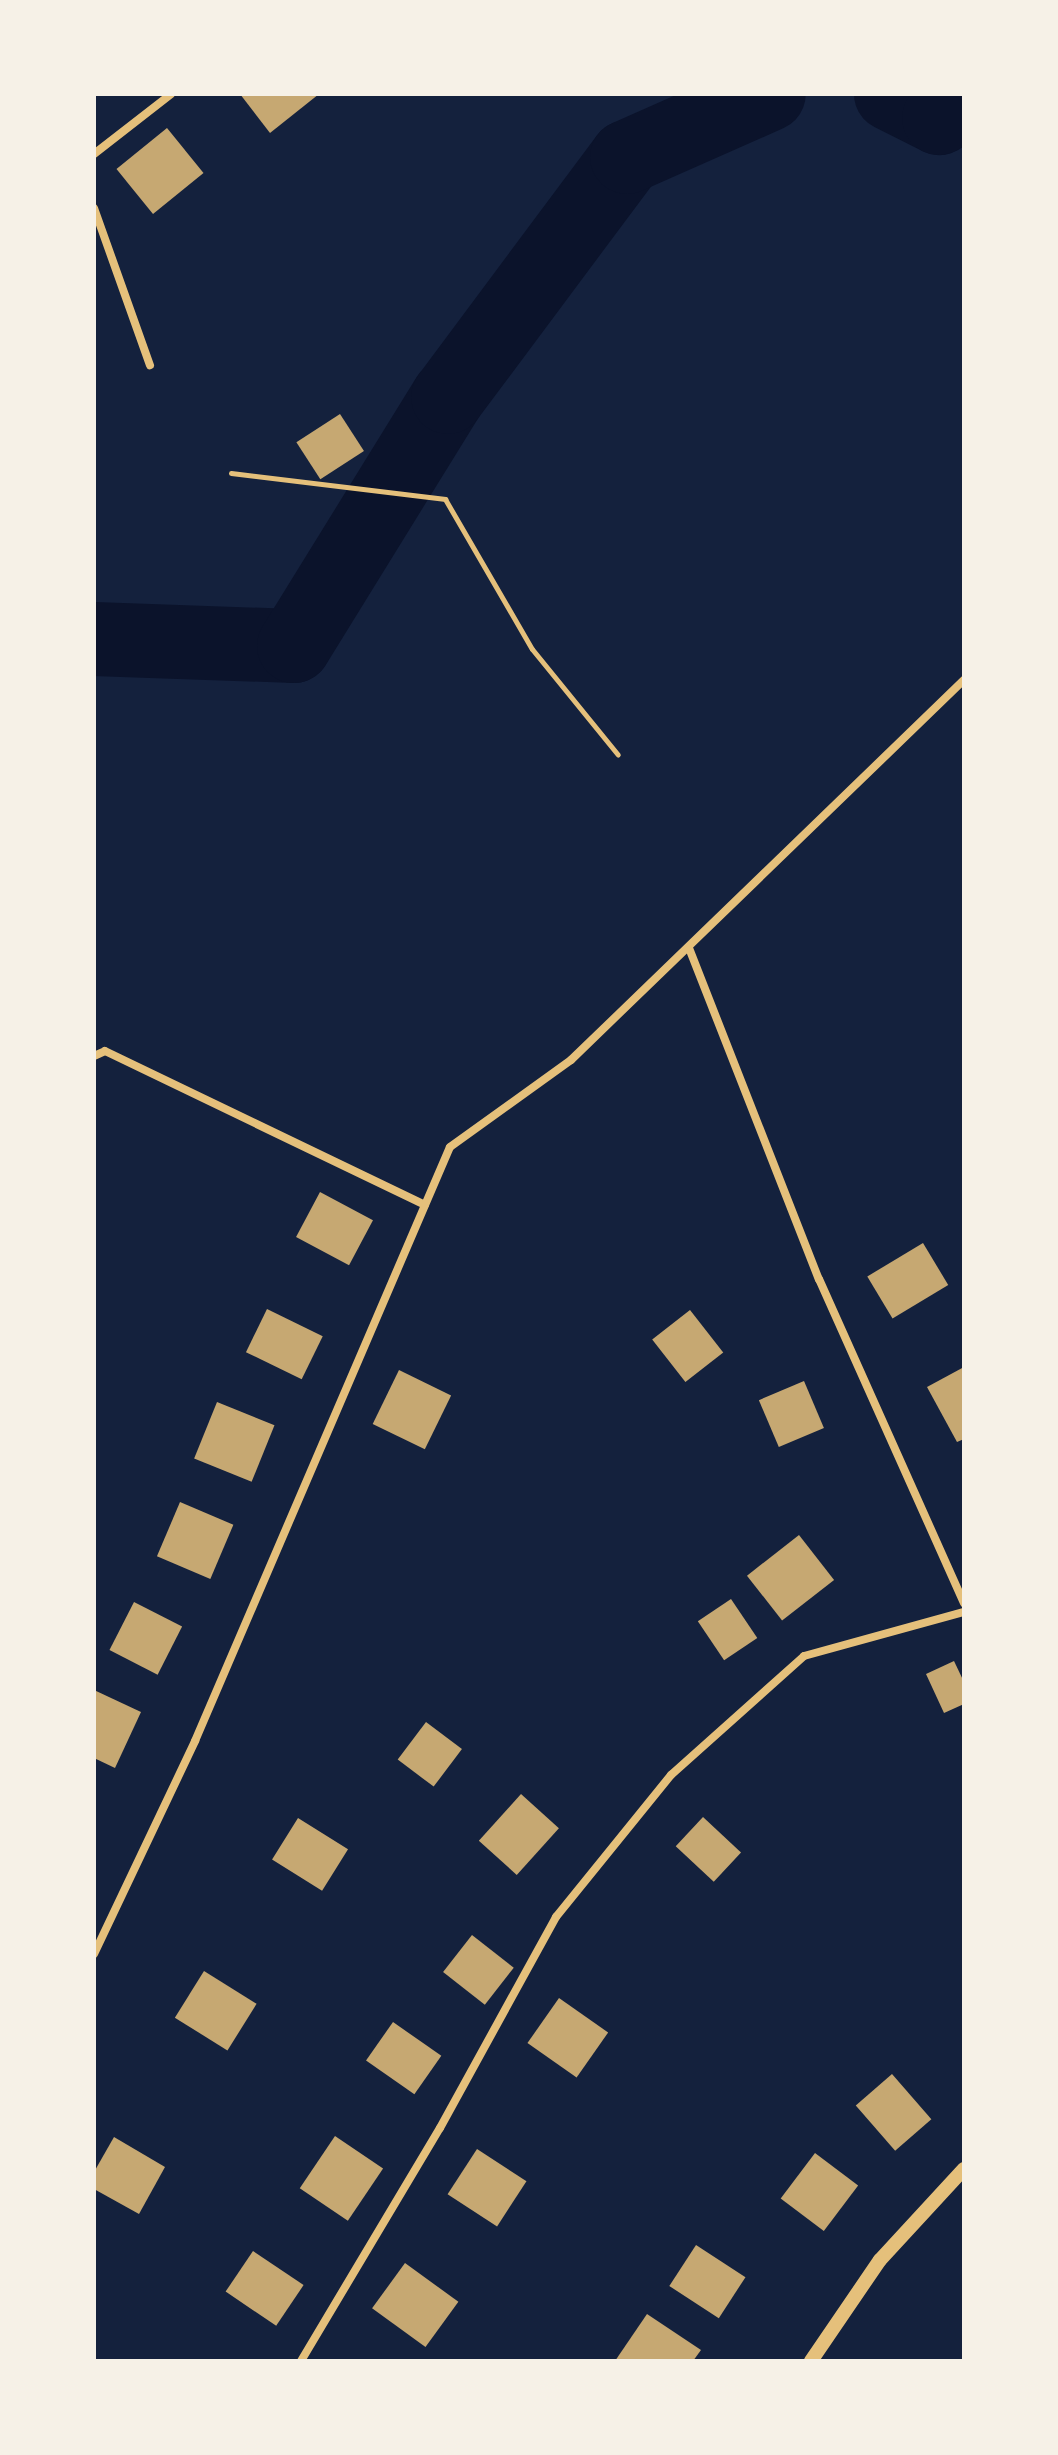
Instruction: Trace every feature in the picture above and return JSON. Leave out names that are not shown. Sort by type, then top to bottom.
[{"type":"street","points":[[94,154],[171,94]]},
{"type":"street","points":[[94,208],[150,365]]},
{"type":"street","points":[[94,1954],[195,1741],[450,1147],[571,1060],[964,680]]},
{"type":"street","points":[[689,948],[819,1279],[964,1603]]},
{"type":"street","points":[[94,1056],[105,1051],[425,1205]]},
{"type":"street","points":[[301,2361],[440,2128],[556,1917],[671,1775],[804,1656],[964,1612]]},
{"type":"street","points":[[811,2361],[880,2260],[964,2169]]},
{"type":"path","points":[[231,473],[445,499],[532,649],[618,755]]},
{"type":"building","points":[[240,94],[319,94],[270,133]]},
{"type":"building","points":[[167,128],[204,173],[153,214],[116,169]]},
{"type":"building","points":[[340,414],[364,451],[320,479],[296,442]]},
{"type":"building","points":[[320,1192],[373,1220],[349,1265],[296,1237]]},
{"type":"building","points":[[923,1243],[948,1285],[893,1318],[867,1276]]},
{"type":"building","points":[[267,1309],[323,1336],[302,1379],[246,1352]]},
{"type":"building","points":[[690,1310],[723,1353],[685,1382],[652,1340]]},
{"type":"building","points":[[964,1367],[964,1439],[957,1442],[927,1387]]},
{"type":"building","points":[[399,1370],[451,1395],[425,1449],[373,1424]]},
{"type":"building","points":[[804,1381],[824,1428],[779,1447],[759,1400]]},
{"type":"building","points":[[217,1402],[274,1425],[252,1482],[194,1459]]},
{"type":"building","points":[[180,1502],[233,1525],[210,1579],[157,1556]]},
{"type":"building","points":[[799,1535],[834,1580],[782,1621],[747,1576]]},
{"type":"building","points":[[731,1599],[757,1638],[724,1660],[698,1621]]},
{"type":"building","points":[[134,1602],[182,1627],[158,1675],[109,1650]]},
{"type":"building","points":[[954,1661],[964,1682],[964,1704],[944,1713],[926,1674]]},
{"type":"building","points":[[94,1690],[141,1712],[115,1768],[94,1758]]},
{"type":"building","points":[[426,1722],[462,1749],[434,1787],[398,1760]]},
{"type":"building","points":[[521,1794],[559,1828],[517,1875],[479,1841]]},
{"type":"building","points":[[703,1817],[741,1852],[714,1882],[676,1846]]},
{"type":"building","points":[[298,1818],[348,1849],[322,1891],[272,1860]]},
{"type":"building","points":[[472,1935],[514,1968],[485,2005],[443,1972]]},
{"type":"building","points":[[204,1971],[257,2004],[227,2050],[175,2018]]},
{"type":"building","points":[[559,1998],[608,2032],[577,2077],[527,2043]]},
{"type":"building","points":[[393,2022],[441,2056],[414,2094],[366,2061]]},
{"type":"building","points":[[892,2074],[931,2119],[895,2151],[856,2105]]},
{"type":"building","points":[[335,2136],[383,2168],[348,2221],[300,2188]]},
{"type":"building","points":[[114,2137],[165,2167],[139,2214],[94,2189],[94,2172]]},
{"type":"building","points":[[477,2149],[526,2181],[497,2226],[448,2194]]},
{"type":"building","points":[[815,2153],[858,2185],[824,2231],[781,2199]]},
{"type":"building","points":[[696,2245],[745,2277],[719,2318],[669,2286]]},
{"type":"building","points":[[253,2251],[304,2285],[276,2326],[226,2292]]},
{"type":"building","points":[[405,2263],[458,2302],[425,2347],[372,2308]]},
{"type":"building","points":[[647,2314],[701,2350],[693,2361],[615,2361]]},
{"type":"waterway","points":[[94,639],[294,646],[448,397],[627,157],[769,94]]},
{"type":"waterway","points":[[891,94],[939,118],[964,104]]}]
